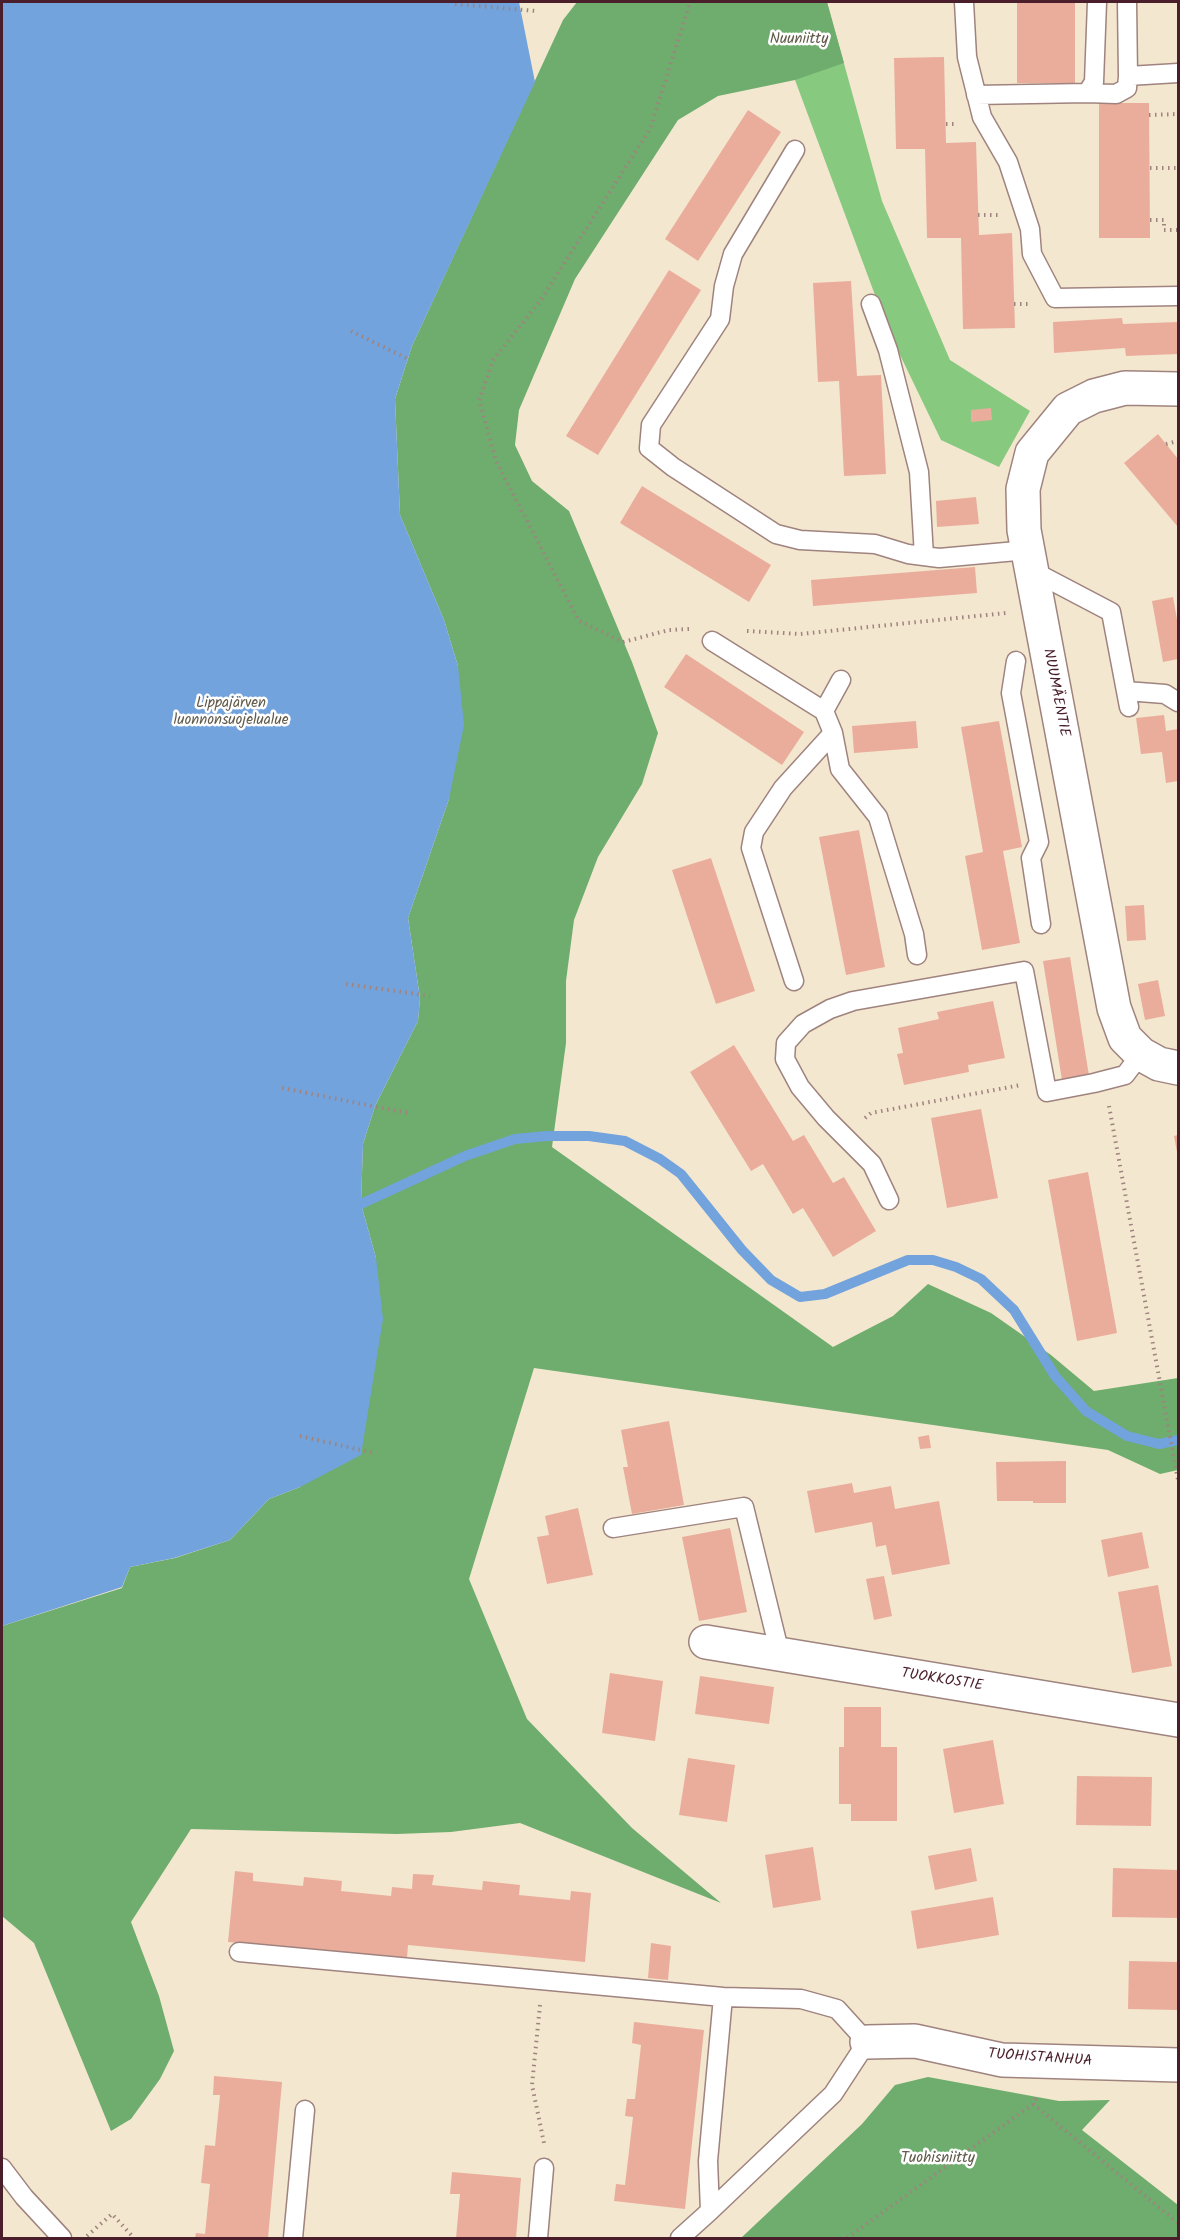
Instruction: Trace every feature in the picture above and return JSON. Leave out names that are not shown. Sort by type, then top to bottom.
[{"type":"street","name":"NUUMÄENTIE","points":[[1179,389],[1125,388],[1094,396],[1068,409],[1032,453],[1023,489],[1024,530],[1029,560],[1114,1008],[1125,1038],[1141,1054],[1159,1064],[1179,1068]]},
{"type":"street","name":"TUOKKOSTIE","points":[[705,1642],[1179,1720]]},
{"type":"street","name":"TUOHISTANHUA","points":[[867,2042],[915,2041],[1002,2060],[1179,2064]]},
{"type":"lane","points":[[964,2],[967,57],[982,117],[1008,162],[1030,229],[1032,254],[1055,298],[1179,296]]},
{"type":"lane","points":[[1087,93],[1094,81],[1097,2]]},
{"type":"lane","points":[[976,95],[1116,94],[1128,88],[1127,2]]},
{"type":"lane","points":[[1128,76],[1179,73]]},
{"type":"lane","points":[[795,150],[733,254],[724,286],[720,319],[651,425],[649,448],[673,467],[776,534],[800,540],[875,544],[908,554],[939,558],[1029,560],[1111,612],[1128,699],[1165,694],[1179,702]]},
{"type":"lane","points":[[871,304],[888,350],[919,472],[924,556]]},
{"type":"lane","points":[[712,641],[824,711],[833,733],[840,769],[878,817],[914,934],[917,955]]},
{"type":"lane","points":[[1016,661],[1011,693],[1039,842],[1031,858],[1041,924]]},
{"type":"lane","points":[[824,711],[841,680]]},
{"type":"lane","points":[[794,981],[751,848],[754,832],[783,788],[833,733]]},
{"type":"lane","points":[[889,1200],[872,1164],[843,1136],[800,1087],[784,1059],[786,1043],[802,1024],[830,1009],[853,1001],[1024,971],[1047,1092],[1125,1075],[1141,1054]]},
{"type":"lane","points":[[613,1528],[744,1507],[780,1654]]},
{"type":"lane","points":[[239,1952],[723,1997],[801,1998],[837,2009],[867,2042],[833,2094],[681,2238]]},
{"type":"lane","points":[[710,2211],[708,2162],[723,1997]]},
{"type":"lane","points":[[293,2238],[305,2110]]},
{"type":"lane","points":[[2,2168],[24,2197],[63,2238]]},
{"type":"lane","points":[[538,2238],[544,2168]]},
{"type":"path","points":[[455,4],[536,11]]},
{"type":"path","points":[[1149,115],[1179,114]]},
{"type":"path","points":[[1150,168],[1179,168]]},
{"type":"path","points":[[1150,220],[1164,220],[1164,230],[1179,230]]},
{"type":"path","points":[[351,331],[408,359]]},
{"type":"path","points":[[1166,444],[1179,441]]},
{"type":"path","points":[[346,984],[430,996]]},
{"type":"path","points":[[843,1136],[871,1113],[1044,1081]]},
{"type":"path","points":[[1104,1081],[1179,1479]]},
{"type":"path","points":[[282,1088],[408,1113]]},
{"type":"path","points":[[300,1436],[374,1453]]},
{"type":"path","points":[[542,1981],[532,2085],[544,2140],[544,2168]]},
{"type":"path","points":[[847,2238],[1033,2104],[1179,2223]]},
{"type":"path","points":[[84,2238],[112,2214],[134,2238]]},
{"type":"green space","points":[[577,2],[827,2],[844,63],[795,80],[718,96],[678,120],[575,279],[519,410],[515,445],[532,481],[569,511],[632,662],[658,733],[642,784],[598,857],[574,920],[566,981],[566,1043],[552,1147],[833,1347],[893,1316],[928,1284],[991,1313],[1051,1355],[1094,1391],[1178,1378],[1178,1470],[1160,1474],[1108,1450],[534,1368],[469,1579],[527,1719],[632,1828],[721,1903],[520,1823],[451,1832],[397,1834],[191,1829],[131,1922],[159,1996],[174,2051],[160,2079],[131,2119],[111,2131],[34,1943],[2,1916],[2,1626],[122,1588],[130,1567],[175,1558],[230,1540],[269,1499],[300,1487],[376,1258],[361,1204],[363,1144],[375,1106],[418,1021],[420,998],[408,918],[449,799],[458,666],[444,620],[400,515],[395,399],[412,346],[563,20]]},
{"type":"green space","name":"Nuuniitty","points":[[623,2],[827,2],[882,201],[950,360],[1030,411],[999,467],[941,440],[888,330],[795,80]]},
{"type":"green space","name":"Tuohisniitty","points":[[928,2077],[1059,2101],[1110,2100],[1082,2130],[1178,2205],[1178,2238],[741,2238],[862,2124],[895,2085]]},
{"type":"water","name":"Lippajärven luonnonsuojelualue","points":[[2,2],[519,2],[535,82],[412,346],[395,399],[400,515],[444,620],[458,666],[464,725],[449,799],[408,918],[420,998],[418,1021],[375,1106],[363,1144],[361,1204],[376,1258],[383,1319],[361,1455],[300,1487],[269,1499],[230,1540],[174,1558],[130,1567],[122,1587],[2,1626]]},
{"type":"building","points":[[1017,2],[1075,2],[1075,83],[1017,83]]},
{"type":"building","points":[[944,57],[946,143],[976,142],[979,235],[1012,233],[1015,328],[963,329],[961,238],[927,238],[925,149],[896,149],[894,58]]},
{"type":"building","points":[[1099,103],[1149,103],[1150,238],[1099,238]]},
{"type":"building","points":[[748,110],[781,132],[698,261],[665,239]]},
{"type":"building","points":[[669,270],[701,290],[598,455],[566,436]]},
{"type":"building","points":[[851,281],[857,376],[881,375],[886,474],[844,476],[839,381],[818,382],[813,283]]},
{"type":"building","points":[[1122,318],[1123,324],[1178,322],[1178,354],[1126,356],[1125,348],[1054,353],[1053,322]]},
{"type":"building","points":[[991,408],[992,420],[971,422],[971,410]]},
{"type":"building","points":[[1158,434],[1178,459],[1178,527],[1124,463]]},
{"type":"building","points":[[642,486],[771,565],[749,602],[620,523]]},
{"type":"building","points":[[976,497],[979,524],[937,527],[936,501]]},
{"type":"building","points":[[975,567],[977,593],[813,606],[811,580]]},
{"type":"building","points":[[1173,597],[1178,625],[1178,659],[1163,662],[1152,601]]},
{"type":"building","points":[[686,654],[804,732],[782,765],[664,687]]},
{"type":"building","points":[[1164,715],[1166,731],[1178,729],[1178,781],[1166,783],[1162,752],[1141,754],[1136,718]]},
{"type":"building","points":[[916,721],[918,748],[854,753],[852,726]]},
{"type":"building","points":[[999,721],[1022,847],[1003,851],[1020,943],[982,950],[965,856],[983,852],[961,727]]},
{"type":"building","points":[[859,830],[885,967],[846,975],[819,837]]},
{"type":"building","points":[[711,858],[755,991],[716,1004],[672,870]]},
{"type":"building","points":[[1144,905],[1146,940],[1127,941],[1125,906]]},
{"type":"building","points":[[1070,957],[1089,1076],[1062,1080],[1043,961]]},
{"type":"building","points":[[1158,980],[1165,1016],[1145,1020],[1138,984]]},
{"type":"building","points":[[993,1001],[1005,1058],[968,1065],[969,1072],[904,1085],[897,1054],[903,1053],[898,1028],[939,1019],[937,1012]]},
{"type":"building","points":[[734,1045],[793,1141],[804,1135],[833,1183],[844,1177],[876,1231],[833,1257],[803,1208],[793,1214],[763,1164],[751,1171],[690,1072]]},
{"type":"building","points":[[981,1109],[998,1198],[947,1208],[931,1118]]},
{"type":"building","points":[[1178,1135],[1178,1152],[1177,1152],[1174,1136]]},
{"type":"building","points":[[1088,1172],[1117,1333],[1077,1341],[1048,1180]]},
{"type":"building","points":[[669,1421],[684,1505],[632,1514],[623,1467],[628,1467],[621,1430]]},
{"type":"building","points":[[929,1435],[931,1448],[920,1449],[918,1437]]},
{"type":"building","points":[[1066,1461],[1066,1503],[997,1501],[996,1462]]},
{"type":"building","points":[[852,1483],[854,1493],[891,1486],[895,1509],[939,1501],[950,1564],[892,1575],[886,1545],[876,1547],[872,1522],[815,1533],[807,1491]]},
{"type":"building","points":[[578,1508],[593,1575],[547,1584],[537,1537],[549,1535],[545,1516]]},
{"type":"building","points":[[730,1528],[747,1612],[699,1621],[682,1537]]},
{"type":"building","points":[[1142,1532],[1149,1568],[1108,1577],[1101,1540]]},
{"type":"building","points":[[884,1576],[892,1616],[874,1620],[866,1579]]},
{"type":"building","points":[[1158,1585],[1172,1666],[1132,1673],[1118,1592]]},
{"type":"building","points":[[610,1673],[663,1681],[655,1741],[602,1733]]},
{"type":"building","points":[[700,1676],[774,1687],[769,1724],[695,1714]]},
{"type":"building","points":[[844,1707],[881,1707],[881,1747],[897,1747],[897,1821],[851,1821],[851,1804],[839,1804],[839,1747],[844,1747]]},
{"type":"building","points":[[993,1740],[1004,1804],[954,1813],[943,1749]]},
{"type":"building","points":[[688,1758],[735,1765],[727,1822],[679,1815]]},
{"type":"building","points":[[1077,1776],[1152,1777],[1151,1826],[1076,1825]]},
{"type":"building","points":[[813,1847],[821,1900],[773,1908],[765,1855]]},
{"type":"building","points":[[971,1848],[977,1881],[935,1890],[928,1856]]},
{"type":"building","points":[[1113,1868],[1178,1870],[1178,1918],[1112,1917]]},
{"type":"building","points":[[235,1871],[253,1873],[253,1881],[303,1886],[304,1877],[342,1881],[341,1891],[391,1896],[392,1887],[412,1889],[413,1874],[434,1875],[432,1885],[482,1890],[483,1881],[520,1885],[519,1895],[570,1900],[571,1891],[591,1893],[585,1962],[408,1945],[407,1958],[228,1942]]},
{"type":"building","points":[[993,1897],[999,1935],[917,1949],[911,1911]]},
{"type":"building","points":[[651,1943],[671,1946],[668,1980],[648,1978]]},
{"type":"building","points":[[1129,1961],[1178,1962],[1178,2010],[1128,2009]]},
{"type":"building","points":[[634,2022],[704,2030],[685,2209],[614,2201],[616,2184],[625,2185],[633,2117],[625,2116],[627,2099],[635,2099],[641,2045],[632,2043]]},
{"type":"building","points":[[214,2076],[282,2082],[268,2238],[195,2238],[196,2233],[205,2234],[210,2184],[201,2183],[205,2145],[215,2146],[220,2095],[213,2095]]},
{"type":"building","points":[[452,2172],[521,2178],[516,2238],[456,2238],[460,2194],[450,2194]]},
{"type":"waterway","points":[[361,1204],[465,1156],[515,1139],[589,1136],[625,1141],[660,1159],[681,1174],[742,1250],[771,1280],[800,1297],[825,1294],[908,1260],[933,1260],[956,1267],[981,1279],[1014,1310],[1055,1376],[1086,1411],[1127,1436],[1159,1444],[1178,1440]]}]
